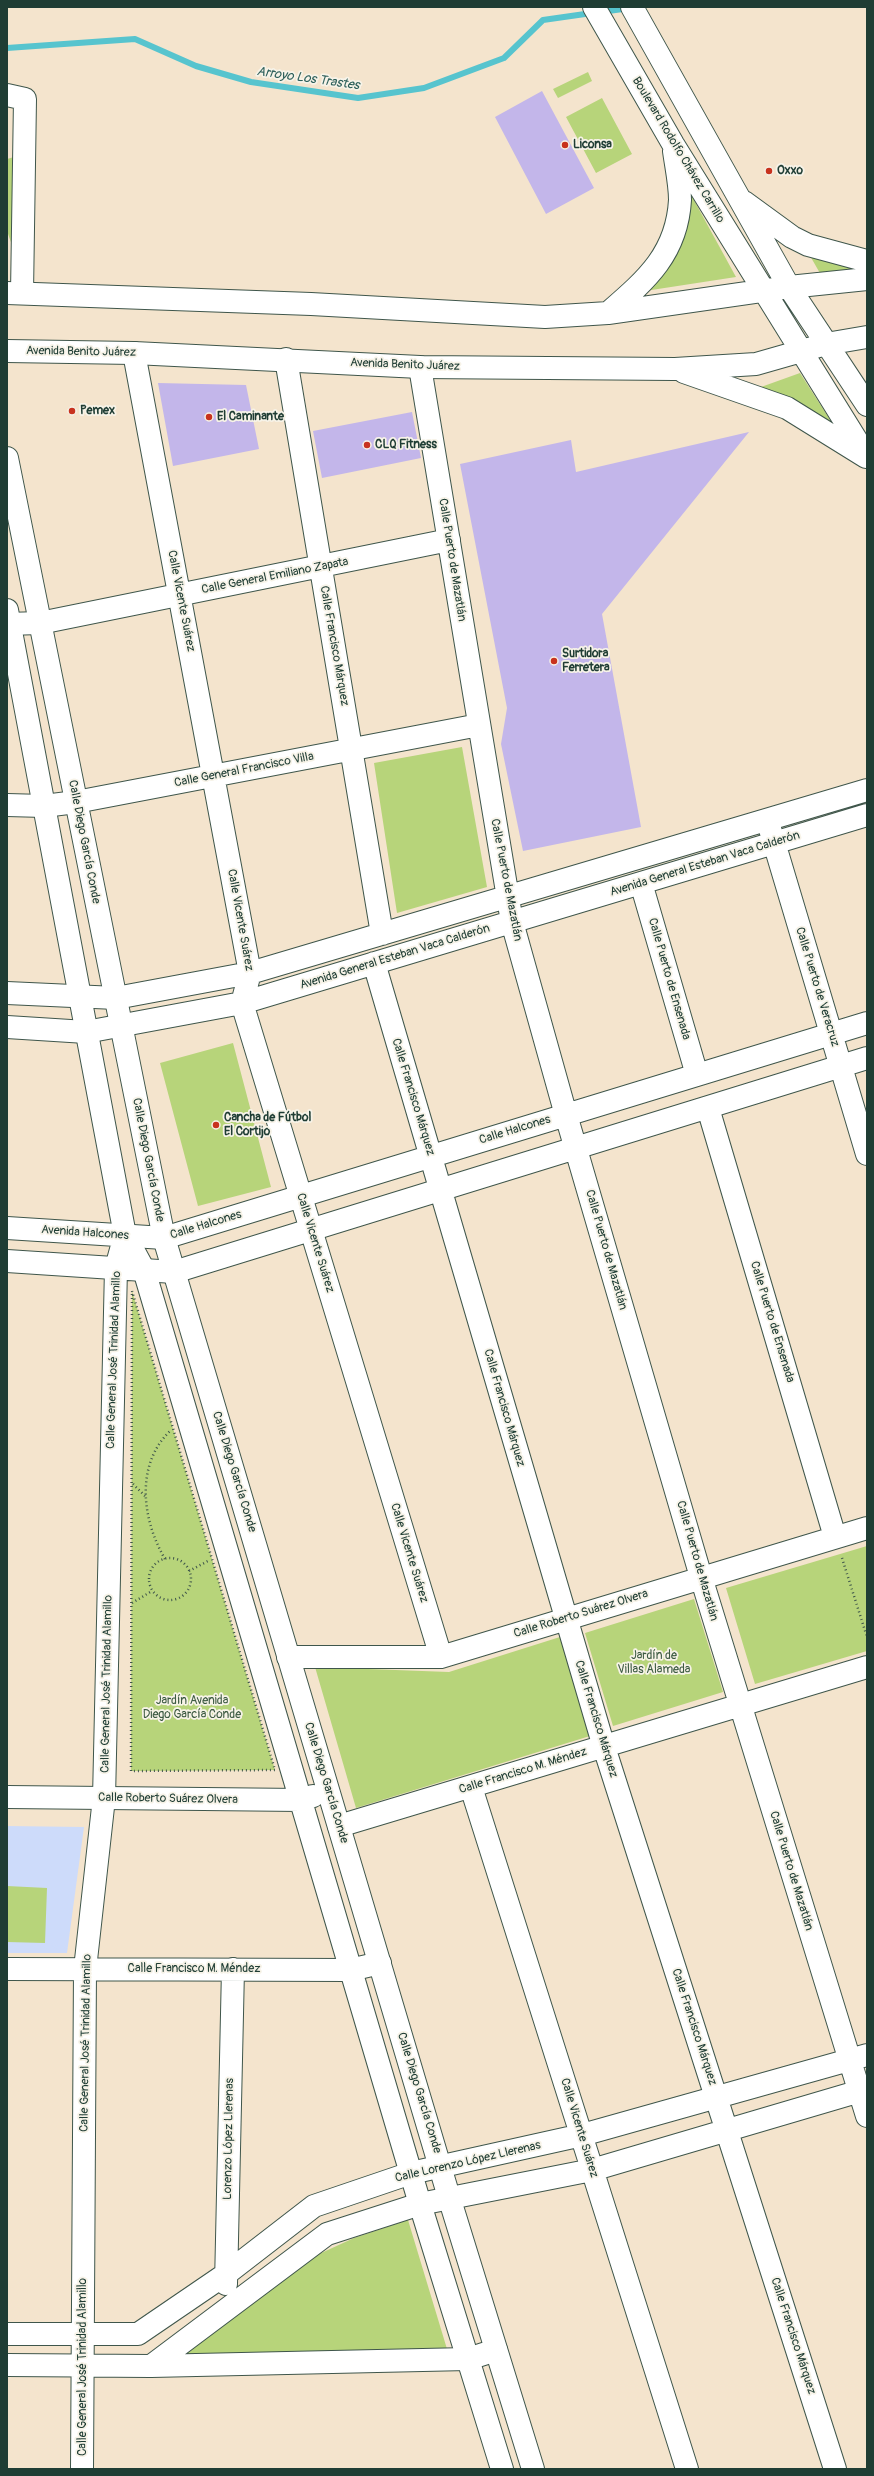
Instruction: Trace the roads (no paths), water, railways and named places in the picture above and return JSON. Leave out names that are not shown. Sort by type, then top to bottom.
[{"type":"street","name":"Boulevard Rodolfo Chávez Carrillo","points":[[594,7],[673,144],[867,457]]},
{"type":"street","points":[[632,7],[736,196],[789,287],[867,405]]},
{"type":"street","points":[[7,95],[25,99],[12,290],[545,317],[608,313],[789,287],[867,280]]},
{"type":"street","points":[[608,313],[643,283],[664,258],[676,228],[680,199],[673,144]]},
{"type":"street","points":[[736,196],[792,236],[808,245],[867,261]]},
{"type":"street","name":"Avenida Benito Juárez","points":[[7,351],[134,353],[420,366],[675,370],[756,364],[826,344],[867,337]]},
{"type":"street","name":"Calle Vicente Suárez","points":[[134,353],[250,972],[242,1003],[440,1657]]},
{"type":"street","name":"Calle Francisco Márquez","points":[[286,359],[382,934]]},
{"type":"street","name":"Calle Puerto de Mazatlán","points":[[420,366],[512,922],[566,1114],[740,1706],[859,2058],[867,2116]]},
{"type":"street","points":[[675,370],[787,408],[867,457]]},
{"type":"street","name":"Calle Diego García Conde","points":[[7,458],[164,1238],[440,2167],[533,2469]]},
{"type":"street","name":"Calle General Emiliano Zapata","points":[[8,619],[40,623],[449,540]]},
{"type":"street","points":[[8,619],[125,1235],[144,1270],[350,1970],[420,2204],[502,2469]]},
{"type":"street","name":"Calle General Francisco Villa","points":[[7,805],[44,806],[76,802],[479,725]]},
{"type":"street","name":"Avenida General Esteban Vaca Calderón","points":[[7,993],[116,998],[250,972],[867,790]]},
{"type":"street","name":"Avenida General Esteban Vaca Calderón","points":[[7,1027],[86,1032],[242,1003],[867,816]]},
{"type":"street","name":"Calle Puerto de Veracruz","points":[[767,819],[867,1154]]},
{"type":"street","points":[[584,874],[591,898]]},
{"type":"street","name":"Calle Puerto de Ensenada","points":[[641,883],[697,1075]]},
{"type":"street","name":"Calle Francisco Márquez","points":[[374,963],[565,1620],[835,2469]]},
{"type":"street","name":"Calle Halcones","points":[[164,1238],[867,1023]]},
{"type":"street","points":[[7,1261],[174,1272],[867,1058]]},
{"type":"street","name":"Calle Puerto de Ensenada","points":[[708,1108],[835,1537]]},
{"type":"street","name":"Avenida Halcones","points":[[7,1228],[164,1238]]},
{"type":"street","name":"Calle General José Trinidad Alamillo","points":[[82,2469],[85,1969],[104,1798],[116,1268],[125,1235]]},
{"type":"street","name":"Calle Roberto Suárez Olvera","points":[[288,1657],[440,1657],[867,1528]]},
{"type":"street","name":"Calle Francisco M. Méndez","points":[[339,1826],[867,1667]]},
{"type":"street","name":"Calle Vicente Suárez","points":[[471,1787],[687,2469]]},
{"type":"street","name":"Calle Roberto Suárez Olvera","points":[[7,1797],[300,1800],[328,1791]]},
{"type":"street","name":"Calle Francisco M. Méndez","points":[[7,1968],[350,1970],[380,1963]]},
{"type":"street","name":"Lorenzo López Llerenas","points":[[226,2309],[233,1969]]},
{"type":"street","name":"Calle Lorenzo López Llerenas","points":[[7,2334],[138,2334],[226,2274],[314,2206],[411,2173],[582,2135],[859,2058]]},
{"type":"street","points":[[151,2366],[326,2234],[420,2204],[449,2197],[592,2170],[863,2090]]},
{"type":"street","points":[[7,2365],[151,2366],[468,2359],[496,2350]]},
{"type":"waterway","name":"Arroyo Los Trastes","points":[[601,12],[630,8]]},
{"type":"waterway","name":"Arroyo Los Trastes","points":[[7,48],[135,39],[196,66],[251,82],[358,98],[424,88],[504,58],[543,20],[592,13]]},
{"type":"place","name":"Liconsa","points":[[565,145]]},
{"type":"place","name":"Oxxo","points":[[769,171]]},
{"type":"place","name":"Pemex","points":[[72,411]]},
{"type":"place","name":"El Caminante","points":[[209,417]]},
{"type":"place","name":"CLQ Fitness","points":[[367,445]]},
{"type":"place","name":"Surtidora Ferretera","points":[[554,661]]},
{"type":"place","name":"Cancha de Fútbol El Cortijo","points":[[216,1125]]},
{"type":"park label","name":"Jardín de Villas Alameda","points":[[654,1663]]},
{"type":"park label","name":"Jardín Avenida Diego García Conde","points":[[192,1708]]}]
